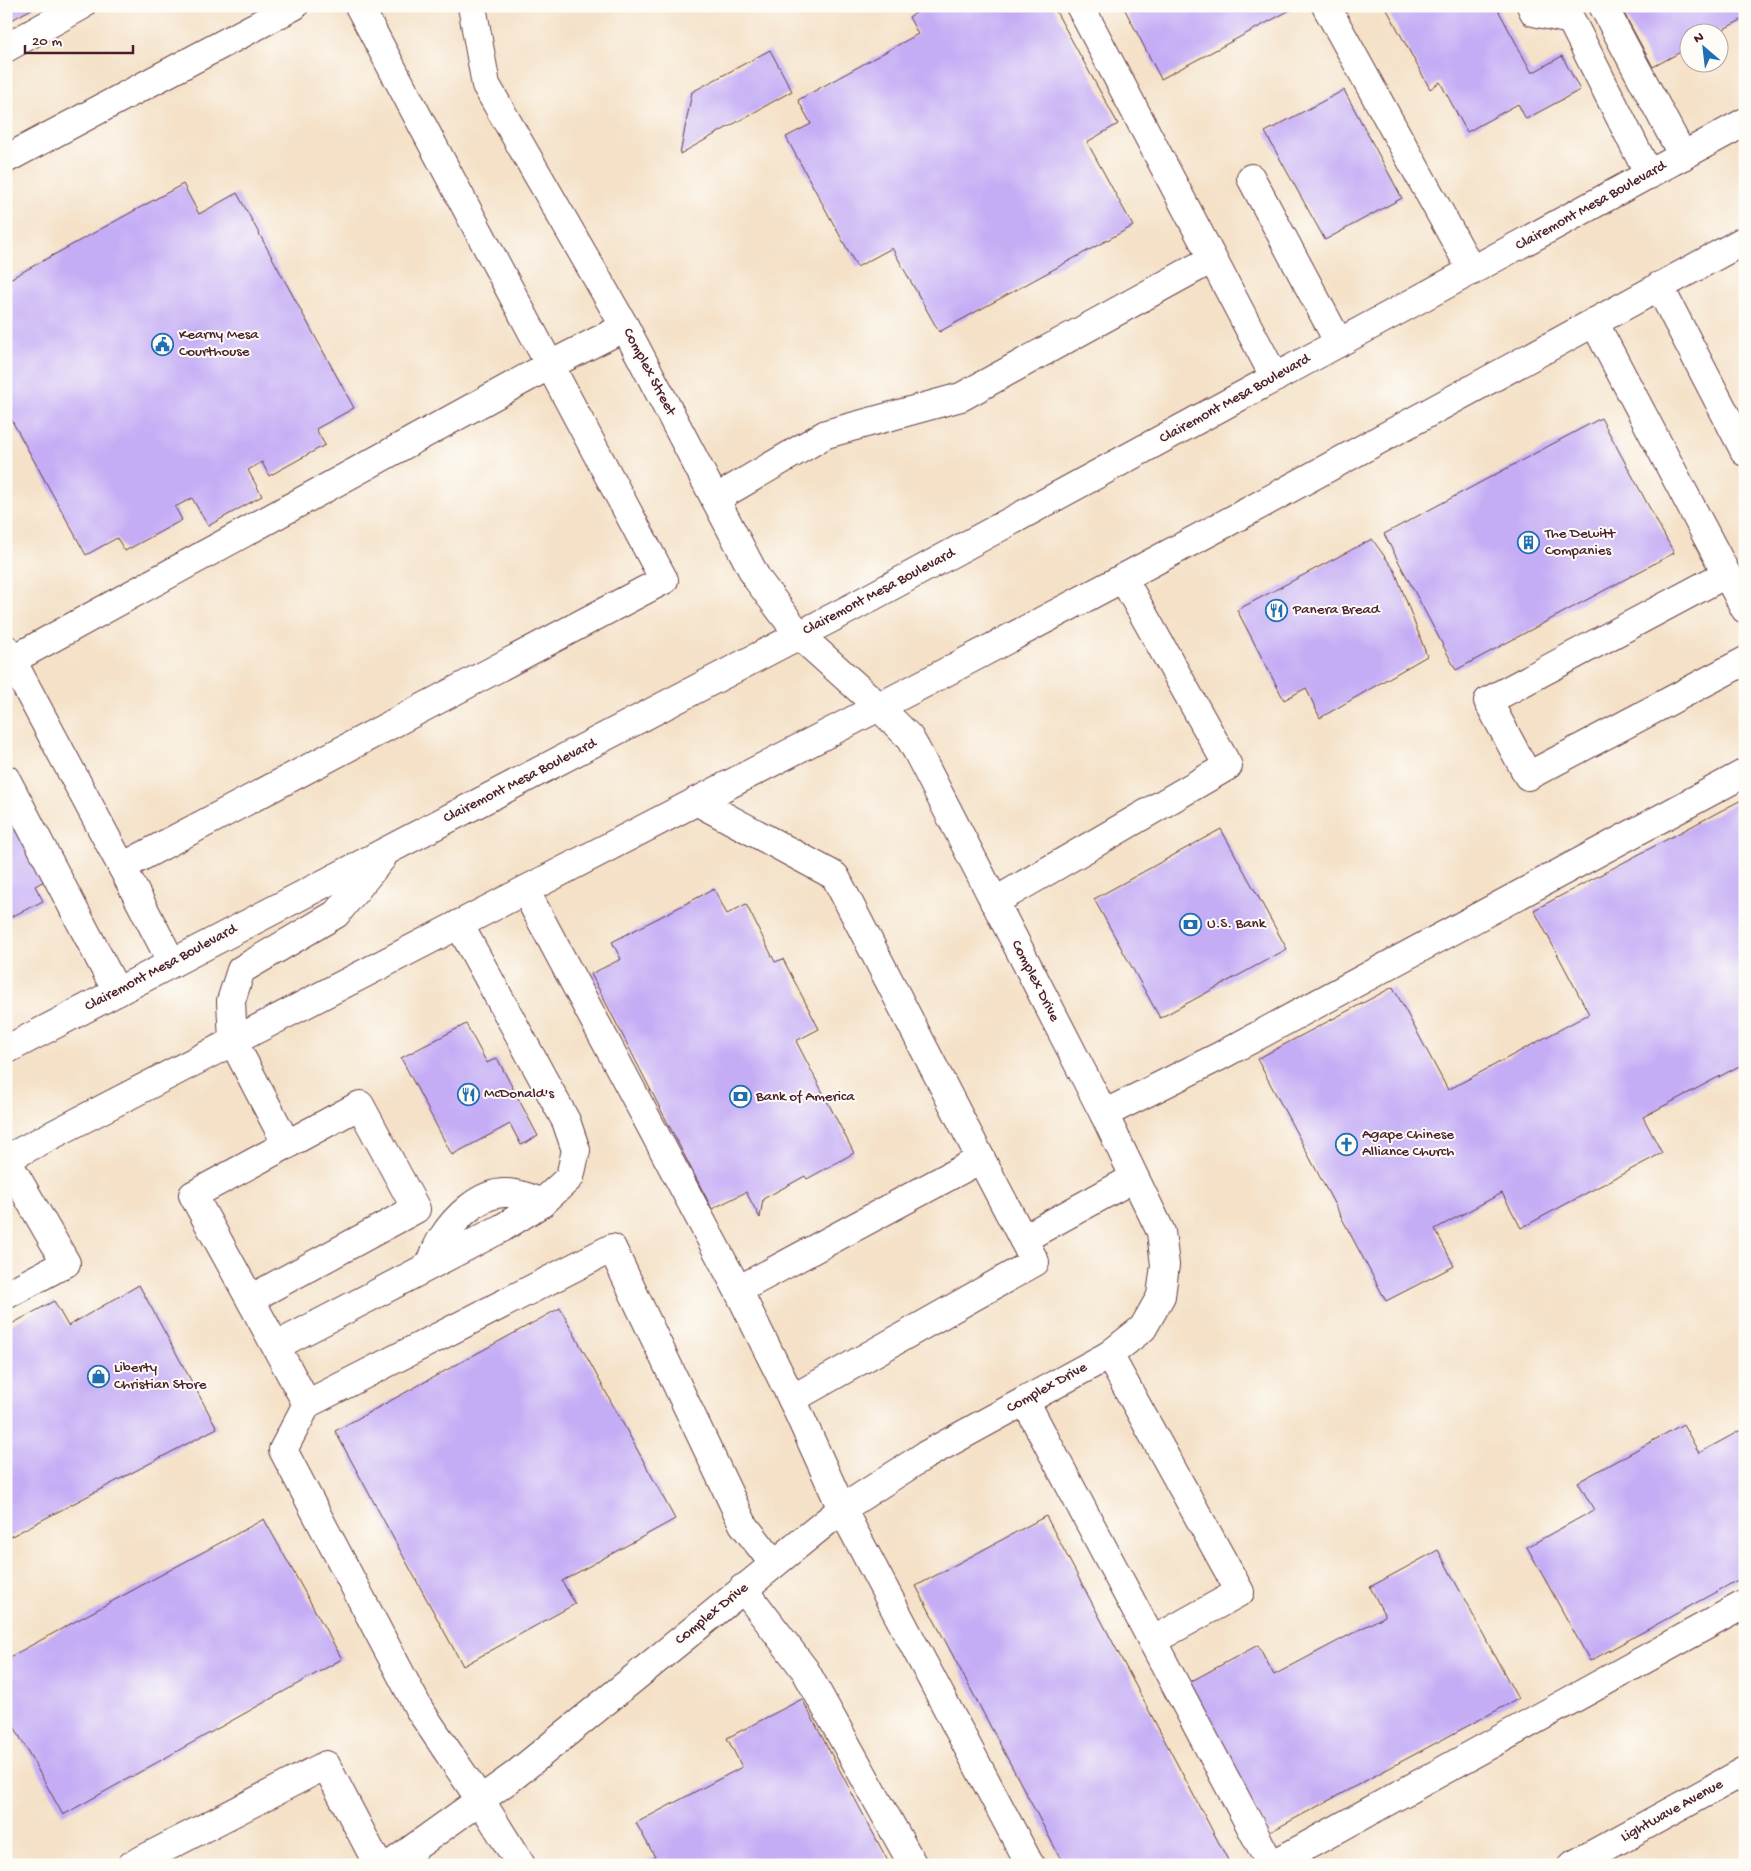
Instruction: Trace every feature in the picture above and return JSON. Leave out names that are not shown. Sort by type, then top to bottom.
[{"type":"main road","points":[[6,48],[81,6]]},
{"type":"main road","points":[[6,159],[294,6]]},
{"type":"main road","points":[[122,868],[664,580],[359,6]]},
{"type":"main road","name":"Complex Street","points":[[472,6],[486,85],[625,327],[757,579],[799,636],[878,706]]},
{"type":"main road","points":[[1080,6],[1275,378]]},
{"type":"main road","points":[[1326,6],[1472,271]]},
{"type":"main road","points":[[1531,6],[1534,12],[1571,20],[1649,175]]},
{"type":"main road","points":[[1603,6],[1683,156]]},
{"type":"main road","name":"Clairemont Mesa Boulevard","points":[[6,1050],[799,636],[1745,122]]},
{"type":"main road","points":[[1251,178],[1339,343]]},
{"type":"main road","points":[[6,1295],[66,1262],[6,1159],[1254,509],[1745,240]]},
{"type":"main road","points":[[715,499],[826,434],[961,397],[1212,259]]},
{"type":"main road","points":[[1659,286],[1745,452]]},
{"type":"main road","points":[[1594,322],[1745,609]]},
{"type":"main road","points":[[172,963],[9,654],[550,365],[625,327]]},
{"type":"main road","points":[[1726,574],[1488,701],[1528,776],[1745,660]]},
{"type":"main road","points":[[994,902],[1228,766],[1123,578]]},
{"type":"main road","name":"Complex Drive","points":[[390,1865],[515,1776],[842,1509],[924,1456],[1109,1355],[1143,1328],[1161,1296],[1165,1265],[1161,1232],[1104,1114],[909,737],[878,706]]},
{"type":"main road","points":[[1104,1114],[1220,1056],[1745,774]]},
{"type":"main road","points":[[6,779],[117,992]]},
{"type":"main road","points":[[696,801],[835,876],[1035,1262],[792,1399]]},
{"type":"main road","points":[[286,1145],[233,1041],[231,1001],[241,970],[336,914],[389,849]]},
{"type":"main road","points":[[525,890],[738,1290],[792,1399],[842,1509],[1030,1865]]},
{"type":"main road","points":[[276,1346],[502,1228],[542,1202],[570,1177],[576,1150],[566,1121],[459,924]]},
{"type":"main road","points":[[250,1299],[416,1209],[360,1105],[193,1195],[307,1404]]},
{"type":"main road","points":[[738,1290],[981,1159]]},
{"type":"main road","points":[[1023,1239],[1134,1178]]},
{"type":"main road","points":[[521,1865],[481,1801],[418,1709],[284,1450],[307,1404],[612,1248],[743,1524],[774,1564]]},
{"type":"main road","points":[[1109,1355],[1240,1592],[1152,1641]]},
{"type":"main road","points":[[1025,1400],[1272,1865],[1745,1604]]},
{"type":"main road","points":[[743,1588],[805,1670],[913,1865]]},
{"type":"main road","points":[[132,1865],[326,1766],[378,1865]]},
{"type":"main road","name":"Lightwave Avenue","points":[[1573,1865],[1745,1771]]},
{"type":"building","points":[[6,6],[37,6],[6,23]]},
{"type":"building","points":[[928,6],[1053,6],[1118,124],[1087,142],[1133,226],[939,332],[892,248],[857,267],[786,137],[811,124],[798,100],[918,34],[909,17]]},
{"type":"building","points":[[1123,6],[1298,6],[1161,79]]},
{"type":"building","points":[[1385,6],[1496,6],[1532,73],[1562,56],[1580,90],[1526,119],[1518,104],[1467,132],[1440,82],[1430,89]]},
{"type":"building","points":[[1620,6],[1745,6],[1745,18],[1728,27],[1728,22],[1678,22],[1678,53],[1653,67]]},
{"type":"building","points":[[770,50],[792,91],[680,154],[692,92]]},
{"type":"building","points":[[1344,90],[1402,198],[1325,240],[1265,132]]},
{"type":"building","name":"Kearny Mesa Courthouse","points":[[183,184],[199,214],[237,193],[354,408],[316,429],[325,445],[269,476],[262,462],[248,470],[262,496],[208,526],[192,498],[175,507],[182,520],[125,551],[117,538],[86,555],[6,410],[6,281]]},
{"type":"building","name":"The Dewitt Companies","points":[[1601,418],[1674,553],[1456,670],[1384,534]]},
{"type":"building","points":[[1372,539],[1395,571],[1427,656],[1320,718],[1306,688],[1284,700],[1237,610]]},
{"type":"building","points":[[6,797],[50,878],[35,886],[43,901],[7,919]]},
{"type":"building","points":[[1745,798],[1745,1063],[1643,1117],[1662,1153],[1521,1228],[1502,1193],[1435,1229],[1454,1266],[1386,1301],[1257,1059],[1393,987],[1448,1090],[1589,1014],[1534,910]]},
{"type":"building","name":"U.S. Bank","points":[[1221,829],[1287,949],[1160,1018],[1094,899]]},
{"type":"building","name":"Bank of America","points":[[714,889],[727,914],[746,904],[775,962],[783,959],[819,1029],[796,1041],[854,1153],[807,1179],[805,1176],[763,1199],[760,1218],[746,1192],[712,1209],[591,974],[621,959],[612,942]]},
{"type":"building","name":"McDonald's","points":[[466,1024],[487,1063],[497,1058],[538,1136],[521,1145],[510,1124],[452,1155],[401,1058]]},
{"type":"building","name":"Liberty Christian Store","points":[[139,1285],[217,1428],[6,1539],[6,1327],[54,1301],[68,1326]]},
{"type":"building","points":[[560,1308],[675,1519],[562,1581],[575,1604],[463,1666],[335,1431]]},
{"type":"building","points":[[1683,1424],[1699,1453],[1745,1428],[1745,1576],[1590,1661],[1527,1547],[1594,1510],[1578,1482]]},
{"type":"building","points":[[1046,1516],[1229,1862],[1224,1865],[1064,1865],[916,1586]]},
{"type":"building","points":[[264,1519],[342,1659],[63,1815],[6,1712],[6,1659]]},
{"type":"building","points":[[1438,1550],[1518,1699],[1268,1833],[1188,1683],[1258,1645],[1274,1675],[1385,1616],[1370,1587]]},
{"type":"building","points":[[802,1699],[890,1865],[640,1865],[655,1857],[636,1823],[742,1767],[727,1738]]},
{"type":"place","name":"Kearny Mesa Courthouse","points":[[163,344]]},
{"type":"place","name":"The Dewitt Companies","points":[[1529,543]]},
{"type":"place","name":"Panera Bread","points":[[1277,610]]},
{"type":"place","name":"U.S. Bank","points":[[1191,924]]},
{"type":"place","name":"McDonald's","points":[[468,1094]]},
{"type":"place","name":"Bank of America","points":[[740,1097]]},
{"type":"place","name":"Agape Chinese Alliance Church","points":[[1346,1144]]},
{"type":"place","name":"Liberty Christian Store","points":[[98,1377]]}]
